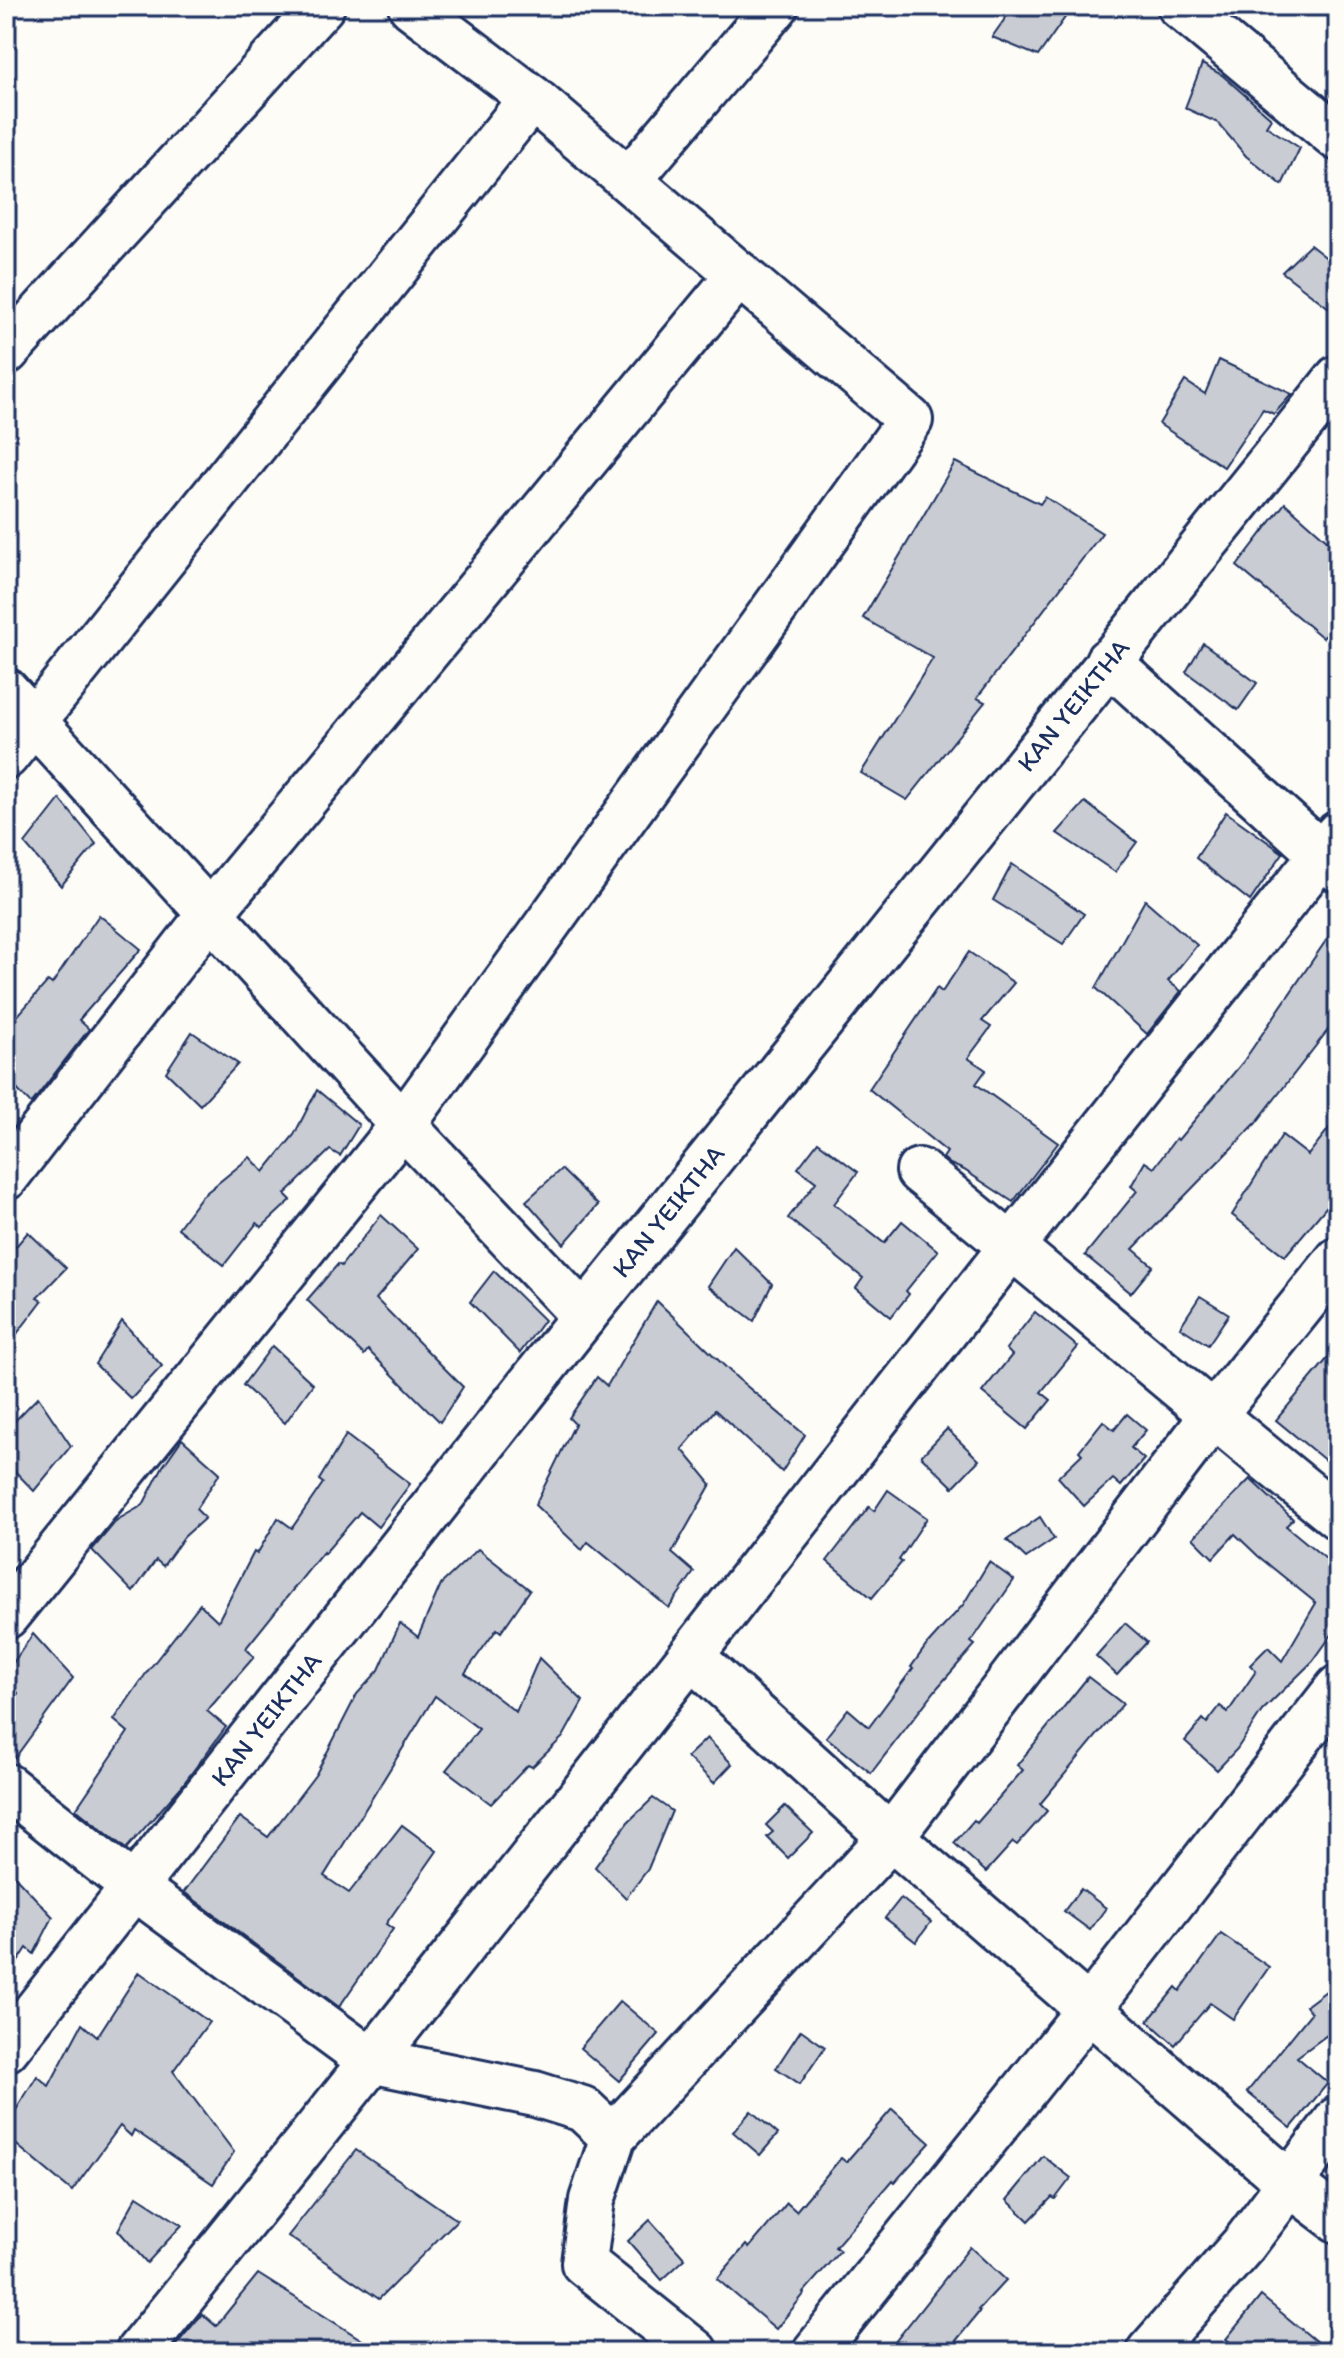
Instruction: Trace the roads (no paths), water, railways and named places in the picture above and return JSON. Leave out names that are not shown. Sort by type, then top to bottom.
[{"type":"street","points":[[6,352],[322,6]]},
{"type":"street","points":[[6,1616],[403,1125],[910,420],[532,98],[411,6]]},
{"type":"street","points":[[629,180],[776,6]]},
{"type":"street","points":[[1180,6],[1338,138]]},
{"type":"street","points":[[6,756],[20,706],[532,98]]},
{"type":"street","points":[[6,1177],[210,914],[739,274]]},
{"type":"street","name":"KAN YEIKTHA","points":[[6,2049],[584,1316],[1338,378]]},
{"type":"street","points":[[138,2352],[691,1656],[1011,1244],[1333,853],[1108,661]]},
{"type":"street","points":[[20,706],[403,1125],[584,1316]]},
{"type":"street","points":[[919,1171],[1011,1244],[1212,1417],[1338,1517]]},
{"type":"street","points":[[695,2352],[584,2263],[592,2200],[613,2137],[891,1837],[1212,1417],[1338,1260]]},
{"type":"street","points":[[691,1656],[891,1837],[1289,2183],[1338,2220]]},
{"type":"street","points":[[815,2352],[1090,2008],[1338,1688]]},
{"type":"street","points":[[6,1786],[134,1887],[370,2060],[535,2094],[571,2105],[583,2109],[613,2137]]},
{"type":"street","points":[[1149,2352],[1244,2244],[1338,2119]]}]
